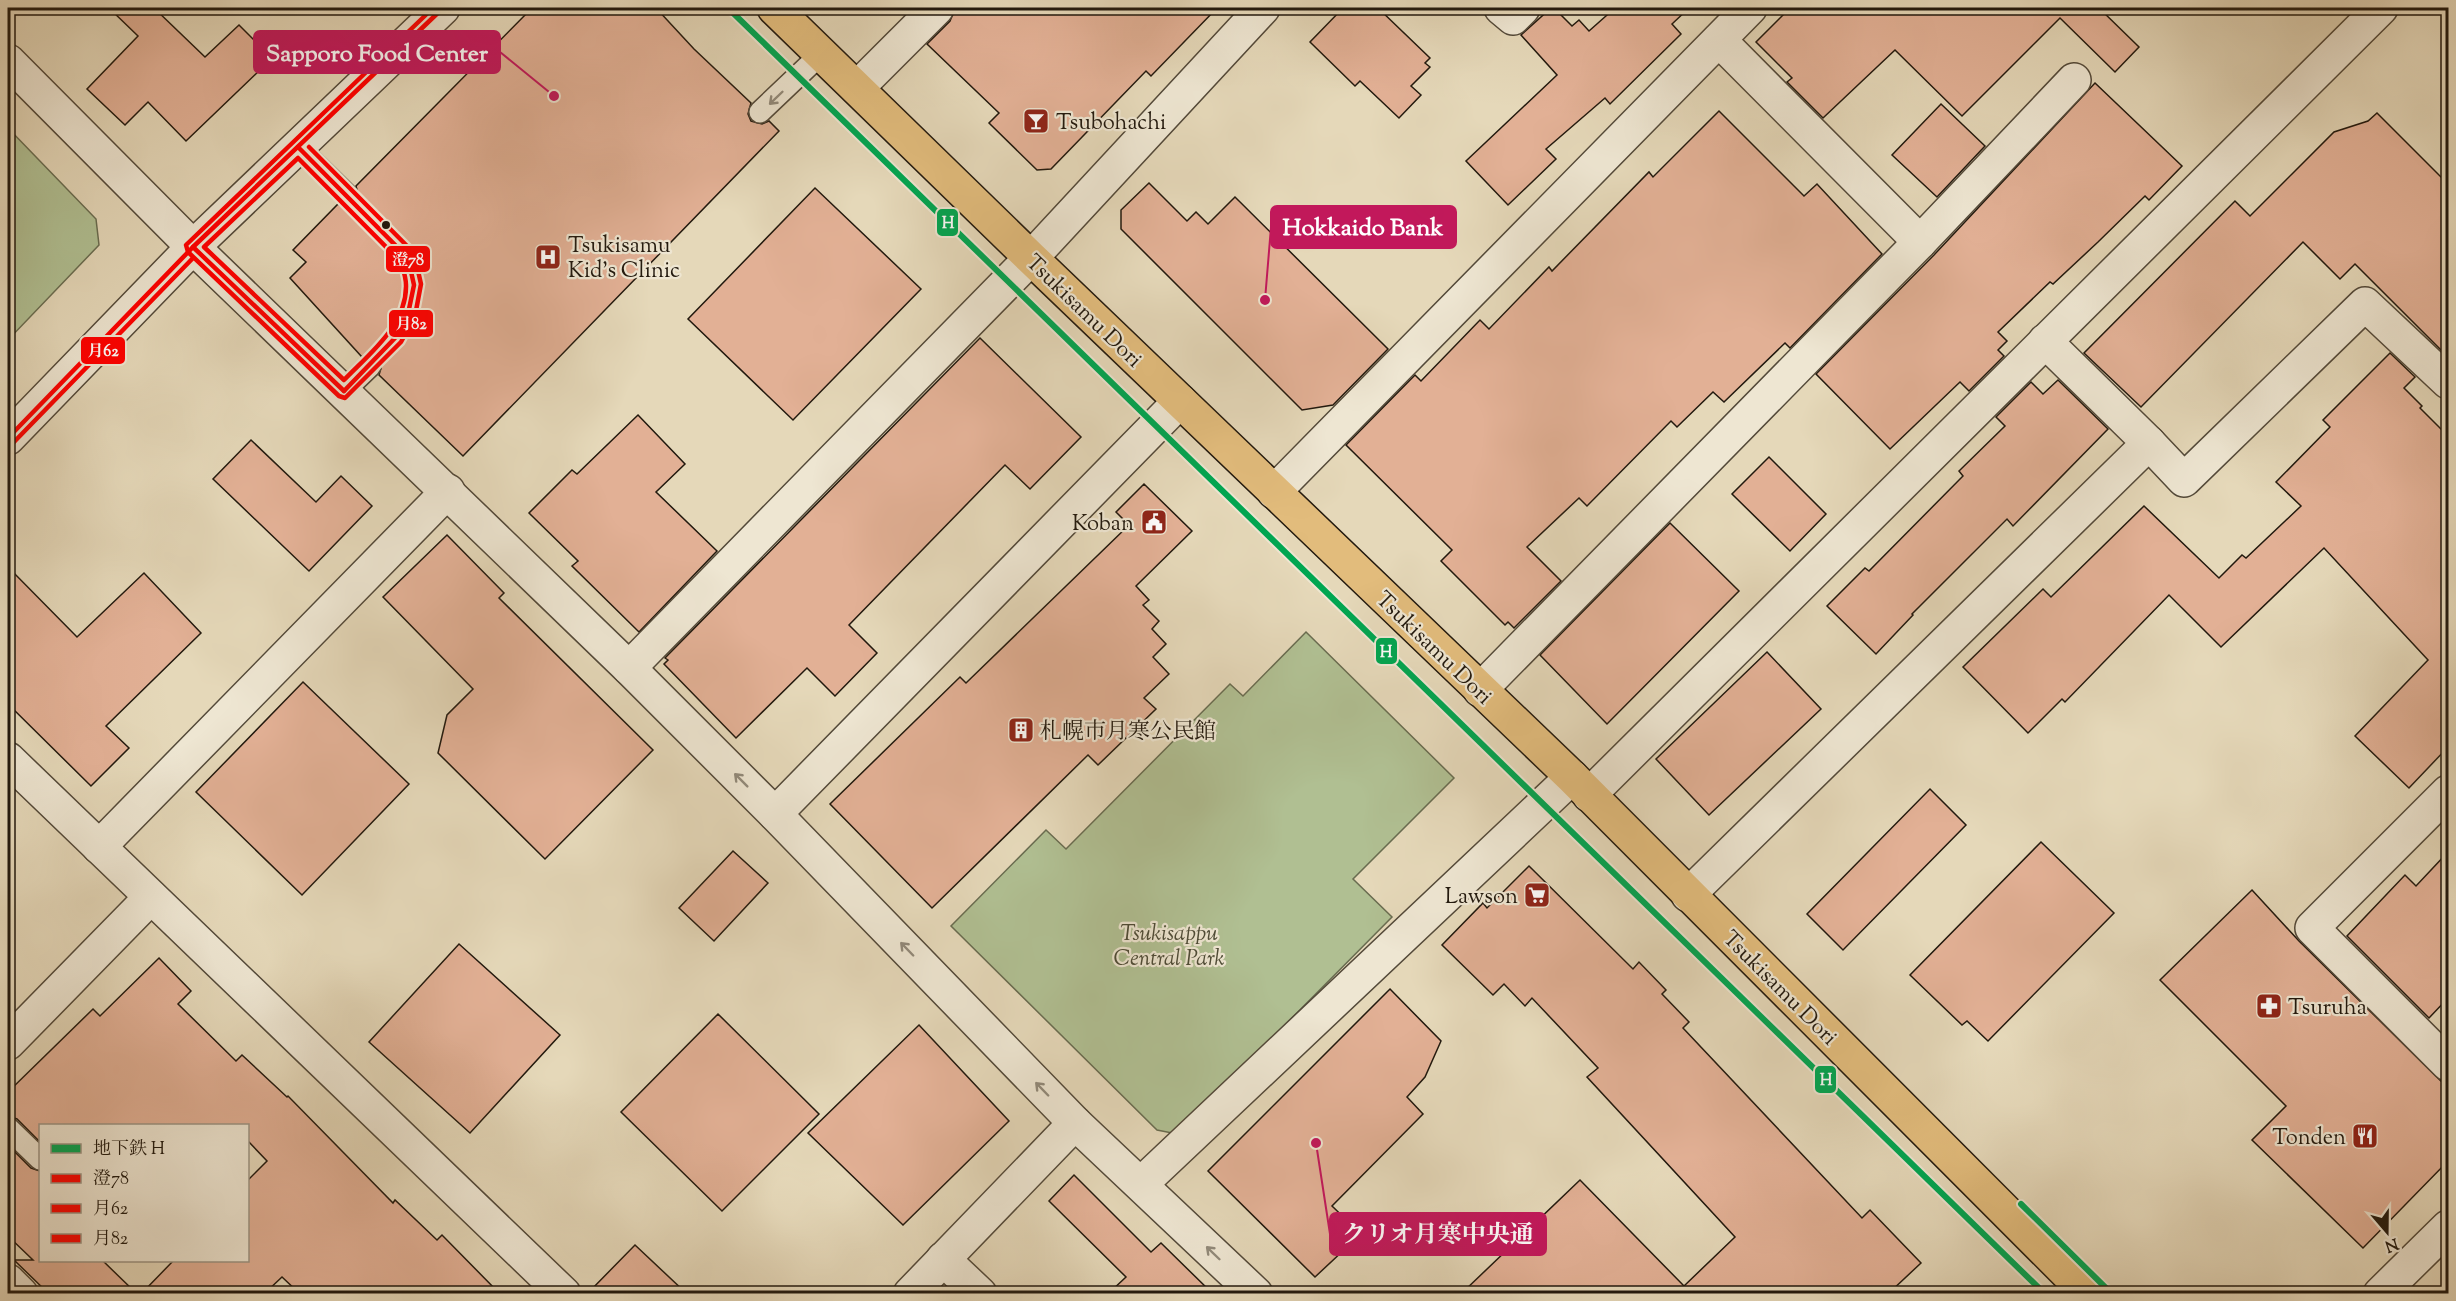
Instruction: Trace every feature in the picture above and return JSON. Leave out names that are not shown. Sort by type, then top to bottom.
[{"type":"highway","name":"Tsukisamu Dori","points":[[774,8],[1580,786],[2088,1293]]},
{"type":"street","points":[[8,438],[194,247],[443,8]]},
{"type":"street","points":[[857,88],[937,8]]},
{"type":"street","points":[[629,668],[1031,258],[1263,8]]},
{"type":"street","points":[[1501,8],[1513,18],[1523,8]]},
{"type":"street","points":[[1274,492],[1750,8]]},
{"type":"street","points":[[1141,1184],[1580,786],[2045,341],[2381,8]]},
{"type":"street","points":[[1719,40],[1920,242]]},
{"type":"street","points":[[8,61],[194,247],[629,668],[775,814],[1075,1123],[1256,1293]]},
{"type":"street","points":[[1480,690],[1920,242],[2074,80]]},
{"type":"street","points":[[2045,341],[2184,480],[2365,304],[2448,382]]},
{"type":"street","points":[[775,814],[1180,401]]},
{"type":"street","points":[[1688,895],[2149,443]]},
{"type":"street","points":[[99,847],[448,491]]},
{"type":"street","points":[[8,759],[564,1293]]},
{"type":"street","points":[[2448,792],[2312,928],[2448,1064]]},
{"type":"street","points":[[8,1043],[151,897]]},
{"type":"street","points":[[910,1293],[1075,1123]]},
{"type":"street","points":[[2380,1293],[2448,1227]]},
{"type":"street","points":[[943,1259],[980,1293]]},
{"type":"street","points":[[8,1281],[21,1293]]},
{"type":"lane","points":[[760,112],[821,54]]},
{"type":"lane","points":[[298,147],[347,195]]},
{"type":"lane","points":[[344,391],[370,366]]},
{"type":"lane","points":[[8,1128],[39,1158]]},
{"type":"green space","points":[[8,128],[96,219],[99,245],[8,340]]},
{"type":"green space","name":"Tsukisappu Central Park","points":[[1306,632],[1454,778],[1353,879],[1392,917],[1177,1134],[1157,1130],[951,926],[1046,830],[1066,849],[1230,684],[1243,696]]},
{"type":"building","points":[[109,8],[154,8],[205,57],[239,25],[267,53],[257,62],[262,68],[186,141],[148,102],[125,125],[87,89],[138,36]]},
{"type":"building","points":[[532,8],[656,8],[694,49],[751,103],[748,114],[751,121],[762,124],[769,121],[779,131],[463,456],[379,375],[382,364],[379,357],[368,354],[362,357],[290,278],[306,262],[293,250],[338,204],[344,207],[356,204],[359,198],[356,186]]},
{"type":"building","points":[[955,8],[1217,8],[1151,76],[1146,71],[1051,169],[1037,170],[989,123],[999,113],[927,44],[950,21]]},
{"type":"building","points":[[1343,8],[1378,8],[1430,58],[1425,63],[1430,67],[1411,86],[1421,95],[1399,118],[1360,81],[1355,86],[1310,42]]},
{"type":"building","points":[[1551,8],[1554,8],[1572,26],[1579,20],[1589,31],[1615,8],[1689,8],[1672,24],[1681,34],[1610,104],[1605,98],[1546,149],[1556,159],[1508,205],[1466,161],[1557,75],[1521,35]]},
{"type":"building","points":[[1790,8],[2099,8],[2139,47],[2115,72],[2060,18],[1962,116],[1895,50],[1823,118],[1787,82],[1792,78],[1756,42]]},
{"type":"building","points":[[2095,83],[2182,166],[2149,200],[2145,196],[2053,284],[2050,282],[1998,332],[2007,341],[1998,350],[2004,356],[1969,391],[1960,382],[1890,449],[1816,374],[1934,255]]},
{"type":"building","points":[[1941,104],[1985,146],[1937,197],[1892,155]]},
{"type":"building","points":[[1719,111],[1804,196],[1817,184],[1882,254],[1790,348],[1785,343],[1724,402],[1713,392],[1677,427],[1671,421],[1587,506],[1579,498],[1527,547],[1561,581],[1514,628],[1508,622],[1505,625],[1441,561],[1452,550],[1346,445],[1415,375],[1421,381],[1480,320],[1489,329],[1549,267],[1552,271],[1649,172],[1653,177]]},
{"type":"building","points":[[2377,113],[2448,184],[2448,357],[2355,264],[2340,279],[2303,242],[2141,407],[2084,353],[2235,201],[2250,216],[2334,132],[2368,121]]},
{"type":"building","points":[[1149,183],[1187,221],[1196,212],[1208,224],[1235,197],[1388,349],[1333,405],[1302,410],[1121,229],[1121,210]]},
{"type":"building","points":[[815,188],[921,289],[793,420],[688,319]]},
{"type":"building","points":[[980,338],[1081,437],[1030,489],[1005,465],[849,625],[877,653],[835,696],[807,668],[736,738],[664,664],[668,660],[665,658]]},
{"type":"building","points":[[2390,353],[2415,377],[2404,388],[2448,436],[2448,747],[2409,788],[2355,736],[2428,660],[2324,548],[2221,647],[2169,595],[2065,702],[2062,699],[2028,733],[1963,667],[2043,589],[2051,597],[2144,506],[2219,578],[2242,555],[2246,558],[2301,506],[2276,482],[2330,427],[2323,420]]},
{"type":"building","points":[[2058,380],[2108,429],[2013,526],[2007,519],[1912,614],[1876,654],[1827,606],[1865,568],[1869,571],[1963,476],[1959,471],[2005,426],[1996,417],[2031,382],[2043,394]]},
{"type":"building","points":[[638,415],[685,464],[656,492],[717,551],[639,632],[572,566],[578,561],[529,513],[572,470],[577,474]]},
{"type":"building","points":[[251,440],[316,502],[341,476],[372,506],[309,571],[213,479]]},
{"type":"building","points":[[1769,457],[1826,514],[1790,551],[1732,494]]},
{"type":"building","name":"札幌市月寒公民館","points":[[1144,484],[1192,531],[1136,586],[1149,600],[1143,605],[1159,621],[1152,629],[1166,644],[1153,657],[1169,674],[1144,698],[1156,709],[1098,765],[1088,755],[932,908],[830,804],[960,677],[966,683],[1129,525],[1116,512]]},
{"type":"building","points":[[1670,523],[1739,591],[1607,724],[1540,655]]},
{"type":"building","points":[[447,535],[504,593],[499,598],[653,750],[545,859],[438,753],[447,715],[473,689],[383,597]]},
{"type":"building","points":[[8,567],[77,637],[144,573],[201,633],[106,726],[129,748],[91,786],[8,704]]},
{"type":"building","points":[[1767,652],[1821,709],[1709,815],[1656,759]]},
{"type":"building","points":[[303,682],[409,784],[302,895],[196,792]]},
{"type":"building","points":[[1930,789],[1966,825],[1843,950],[1807,914]]},
{"type":"building","points":[[2041,842],[2114,913],[1988,1041],[1967,1021],[1962,1025],[1910,975]]},
{"type":"building","points":[[733,851],[768,883],[714,941],[679,908]]},
{"type":"building","points":[[2448,852],[2448,998],[2429,1018],[2347,936],[2405,875],[2416,886]]},
{"type":"building","points":[[1529,866],[1633,969],[1639,962],[1666,990],[1662,994],[1689,1022],[1683,1028],[1862,1218],[1870,1210],[1921,1263],[1889,1293],[1462,1293],[1580,1180],[1684,1286],[1735,1237],[1587,1077],[1598,1068],[1532,998],[1525,1006],[1504,984],[1493,995],[1442,945],[1483,903],[1487,908]]},
{"type":"building","points":[[2252,890],[2299,941],[2448,1088],[2448,1161],[2363,1248],[2252,1140],[2286,1106],[2160,980]]},
{"type":"building","points":[[459,944],[560,1035],[470,1133],[369,1042]]},
{"type":"building","points":[[159,958],[191,991],[178,1004],[236,1061],[242,1055],[288,1096],[393,1203],[395,1200],[437,1240],[442,1235],[499,1293],[299,1293],[282,1277],[265,1293],[142,1293],[172,1262],[249,1262],[249,1179],[267,1161],[249,1142],[249,1124],[39,1124],[39,1141],[17,1119],[8,1116],[8,1092],[93,1009],[100,1016]]},
{"type":"building","points":[[1390,989],[1441,1041],[1425,1077],[1407,1097],[1423,1114],[1332,1206],[1361,1234],[1315,1277],[1208,1171]]},
{"type":"building","points":[[718,1014],[819,1114],[722,1211],[621,1112]]},
{"type":"building","points":[[919,1025],[1009,1121],[903,1225],[808,1133]]},
{"type":"building","points":[[8,1145],[31,1168],[39,1171],[39,1262],[104,1262],[136,1293],[48,1293],[14,1260],[33,1260],[8,1236]]},
{"type":"building","points":[[1074,1175],[1151,1252],[1161,1243],[1212,1293],[1109,1293],[1126,1277],[1049,1201]]},
{"type":"building","points":[[635,1245],[686,1293],[588,1293]]},
{"type":"metro line","name":"H","points":[[728,8],[2045,1294]]},
{"type":"metro line","name":"H","points":[[2021,1204],[2112,1294]]},
{"type":"transit line","name":"月82","points":[[309,147],[414,253],[421,284],[415,316],[401,342],[345,398],[339,396],[188,252],[186,245],[433,8]]},
{"type":"transit line","name":"澄78","points":[[8,438],[193,247],[443,8]]},
{"type":"transit line","name":"澄78","points":[[298,147],[408,258],[414,285],[408,314],[395,338],[344,391]]},
{"type":"transit line","name":"月62","points":[[298,158],[401,262],[405,276],[405,300],[393,326],[385,338],[344,380],[204,247],[298,158]]},
{"type":"transit line","name":"澄78","points":[[193,247],[344,391]]},
{"type":"transit line","name":"月62","points":[[13,443],[193,258]]},
{"type":"place","name":"Sapporo Food Center","points":[[554,96]]},
{"type":"place","name":"Tsubohachi","points":[[1036,121]]},
{"type":"place","name":"Tsukisamu Kid's Clinic","points":[[548,257]]},
{"type":"place","name":"Hokkaido Bank","points":[[1265,300]]},
{"type":"place","name":"Koban","points":[[1154,522]]},
{"type":"place","name":"札幌市月寒公民館","points":[[1021,730]]},
{"type":"place","name":"Lawson","points":[[1537,895]]},
{"type":"place","name":"Tsuruha","points":[[2269,1006]]},
{"type":"place","name":"Tonden","points":[[2365,1136]]},
{"type":"place","name":"クリオ月寒中央通","points":[[1316,1143]]}]
